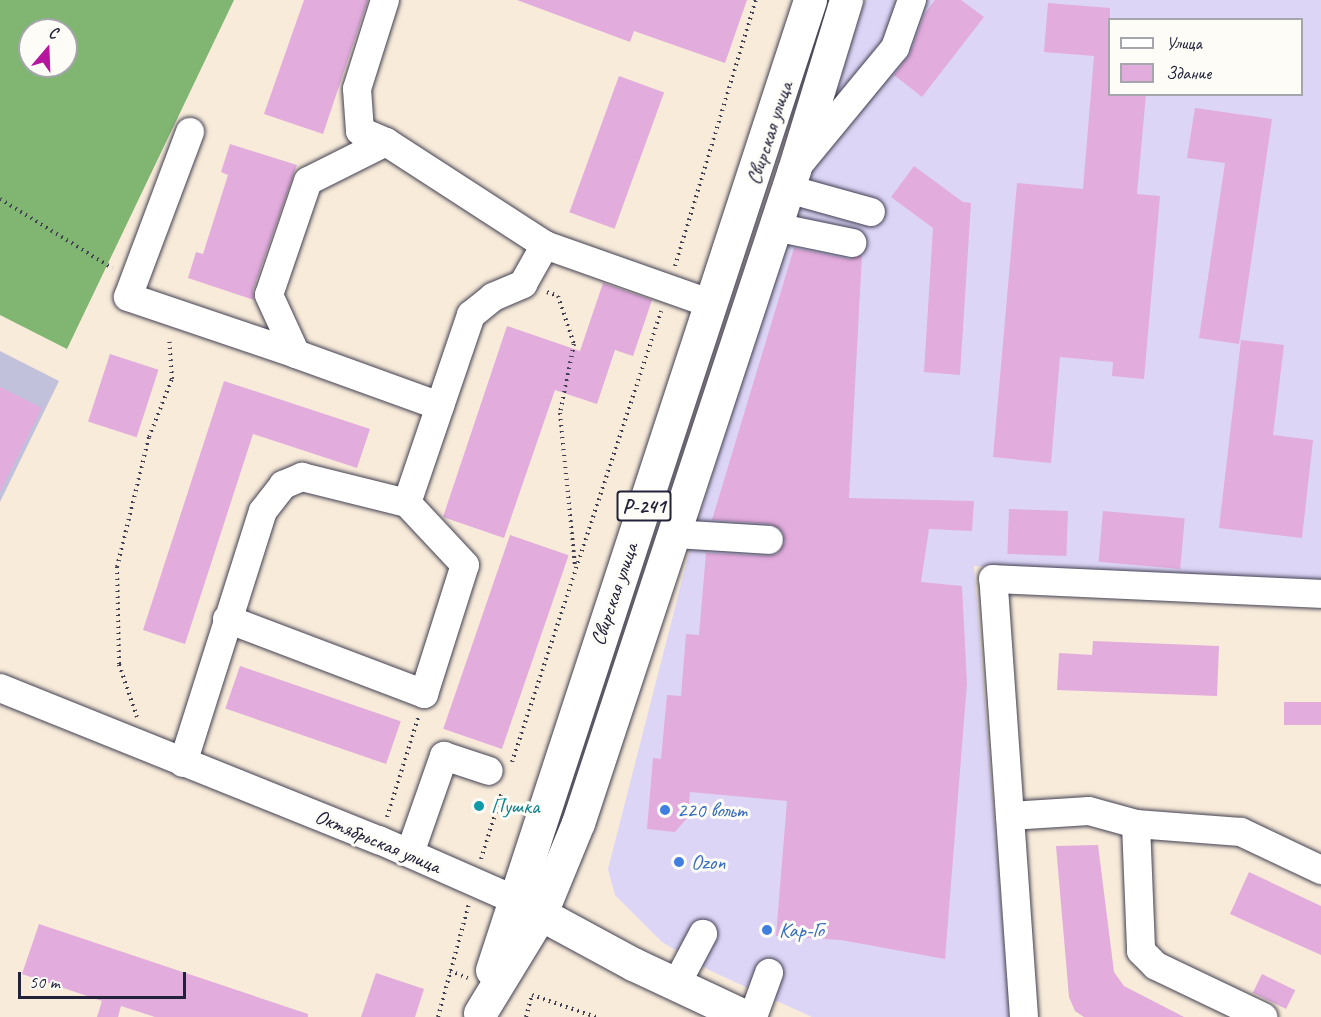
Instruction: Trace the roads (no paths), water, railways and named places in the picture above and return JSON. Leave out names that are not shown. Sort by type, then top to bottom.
[{"type":"main road","name":"Свирская улица","points":[[479,1015],[527,906],[712,304],[810,0]]},
{"type":"main road","name":"Свирская улица","points":[[527,906],[578,823],[791,179],[846,0]]},
{"type":"main road","name":"Октябрьская улица","points":[[527,906],[676,985],[746,1017]]},
{"type":"street","points":[[385,0],[357,89],[360,131],[386,142],[545,245],[712,304]]},
{"type":"street","points":[[871,212],[791,179],[895,48],[912,0]]},
{"type":"street","points":[[190,132],[128,297],[440,406]]},
{"type":"street","points":[[296,354],[269,295],[308,181],[386,142]]},
{"type":"street","points":[[775,227],[852,243]]},
{"type":"street","points":[[406,503],[471,315],[493,297],[523,284],[545,245]]},
{"type":"street","points":[[183,763],[227,619],[263,510],[283,485],[302,477],[406,503],[465,565],[424,694],[227,619]]},
{"type":"street","points":[[674,534],[769,540]]},
{"type":"street","points":[[1024,1017],[993,579],[1321,594]]},
{"type":"street","name":"Октябрьская улица","points":[[0,688],[379,840],[527,906]]},
{"type":"street","points":[[410,853],[444,756],[501,776]]},
{"type":"street","points":[[1010,816],[1089,811],[1136,824],[1242,832],[1321,870]]},
{"type":"street","points":[[1136,824],[1141,951],[1156,966],[1263,1017]]},
{"type":"street","points":[[676,985],[704,934]]},
{"type":"street","points":[[753,1017],[769,973]]},
{"type":"place","name":"Пушка","points":[[479,806]]},
{"type":"place","name":"220 вольт","points":[[665,810]]},
{"type":"place","name":"Ozon","points":[[679,862]]},
{"type":"place","name":"Кар-Го","points":[[767,930]]}]
